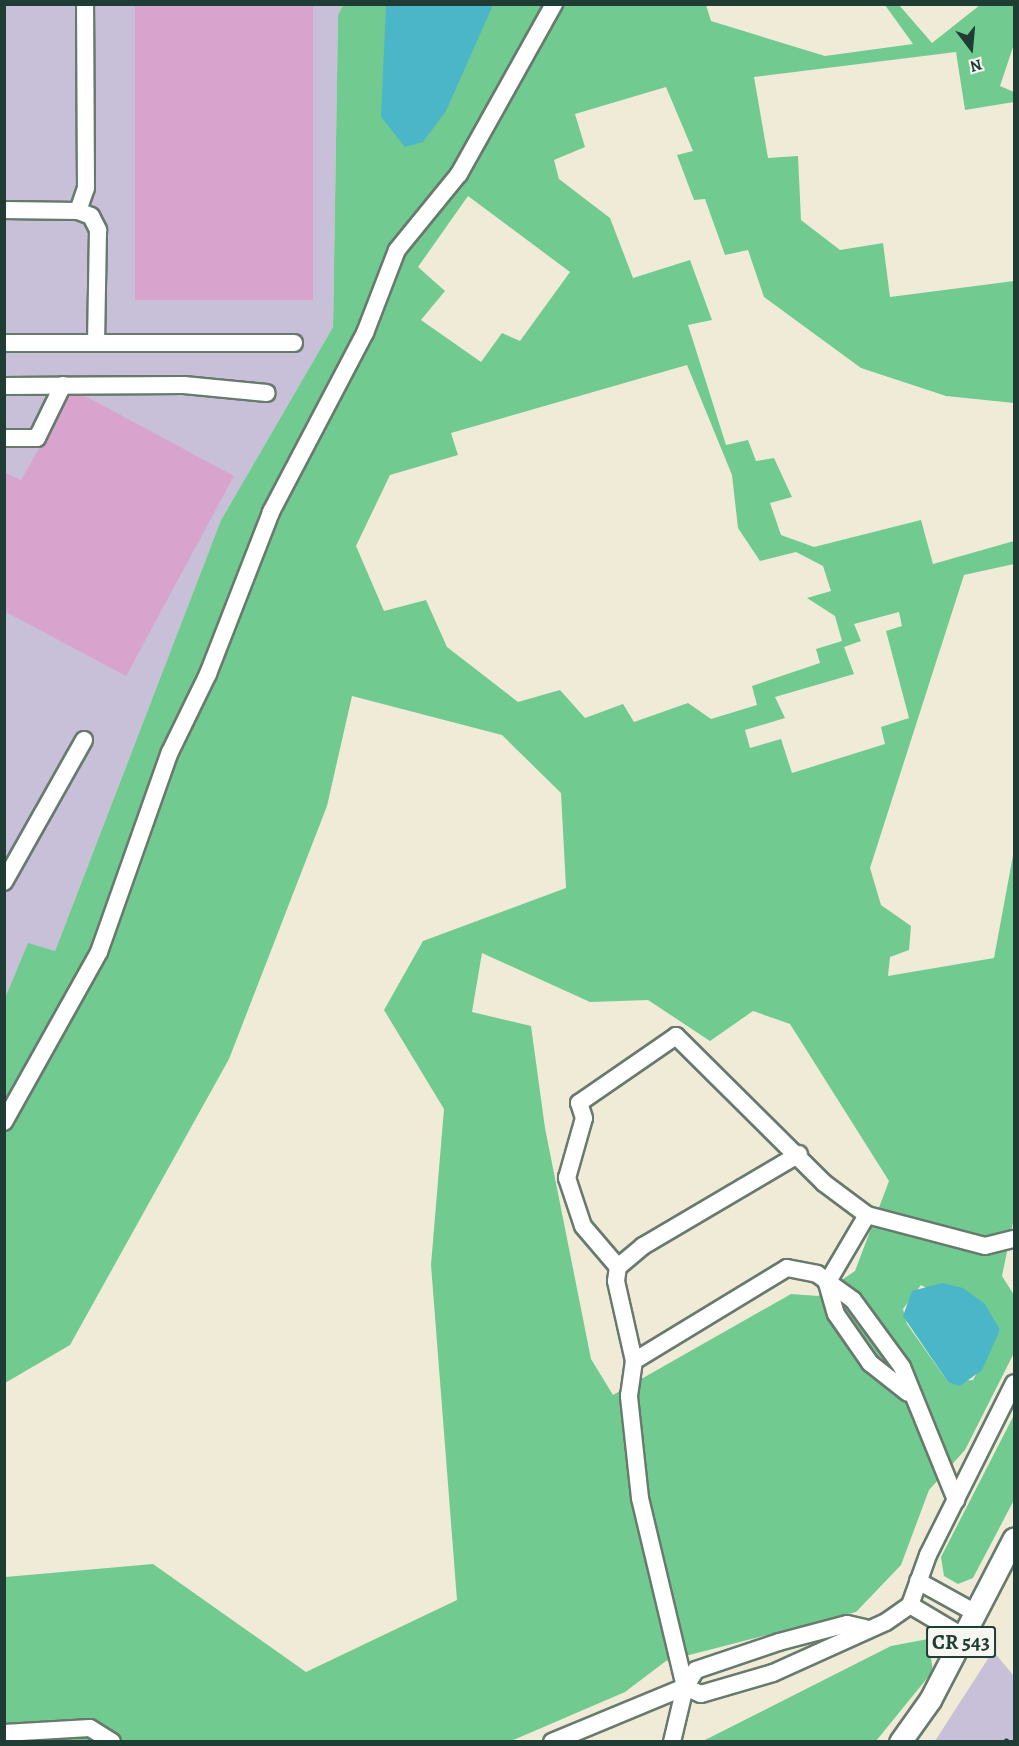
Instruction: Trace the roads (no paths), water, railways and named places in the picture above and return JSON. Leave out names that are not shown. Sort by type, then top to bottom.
[{"type":"main road","name":"CR 543","points":[[900,1742],[930,1700],[1014,1538]]},
{"type":"street","points":[[78,211],[86,188],[85,4]]},
{"type":"street","points":[[4,1122],[99,952],[170,752],[208,674],[271,512],[365,333],[397,250],[459,174],[554,4]]},
{"type":"street","points":[[4,210],[78,211],[91,216],[98,230],[96,343]]},
{"type":"street","points":[[4,343],[294,343]]},
{"type":"street","points":[[4,386],[184,385],[267,393]]},
{"type":"street","points":[[4,438],[37,438],[63,386]]},
{"type":"street","points":[[4,882],[84,740]]},
{"type":"street","points":[[618,1267],[583,1226],[567,1178],[584,1118],[579,1103],[616,1073],[676,1036],[799,1154],[824,1183],[867,1215],[985,1246],[1014,1239]]},
{"type":"street","points":[[685,1687],[640,1498],[629,1396],[634,1361],[616,1281],[618,1267],[643,1246],[799,1154]]},
{"type":"street","points":[[867,1215],[827,1283],[836,1314],[870,1363],[908,1393]]},
{"type":"street","points":[[634,1361],[787,1268],[817,1274],[853,1300],[902,1367],[908,1393],[956,1500]]},
{"type":"street","points":[[552,1742],[685,1687],[701,1694],[773,1673],[910,1605],[918,1581],[1014,1383]]},
{"type":"street","points":[[918,1581],[976,1613]]},
{"type":"street","points":[[910,1605],[964,1637]]},
{"type":"street","points":[[672,1742],[685,1687],[696,1670],[779,1642],[847,1624],[865,1628]]},
{"type":"street","points":[[913,1742],[930,1700]]},
{"type":"street","points":[[4,1733],[90,1728],[112,1742]]},
{"type":"water","points":[[386,5],[493,5],[446,111],[423,142],[405,147],[381,117]]},
{"type":"water","points":[[942,1283],[963,1288],[985,1304],[1000,1330],[982,1370],[960,1386],[948,1382],[903,1316],[912,1291]]}]
